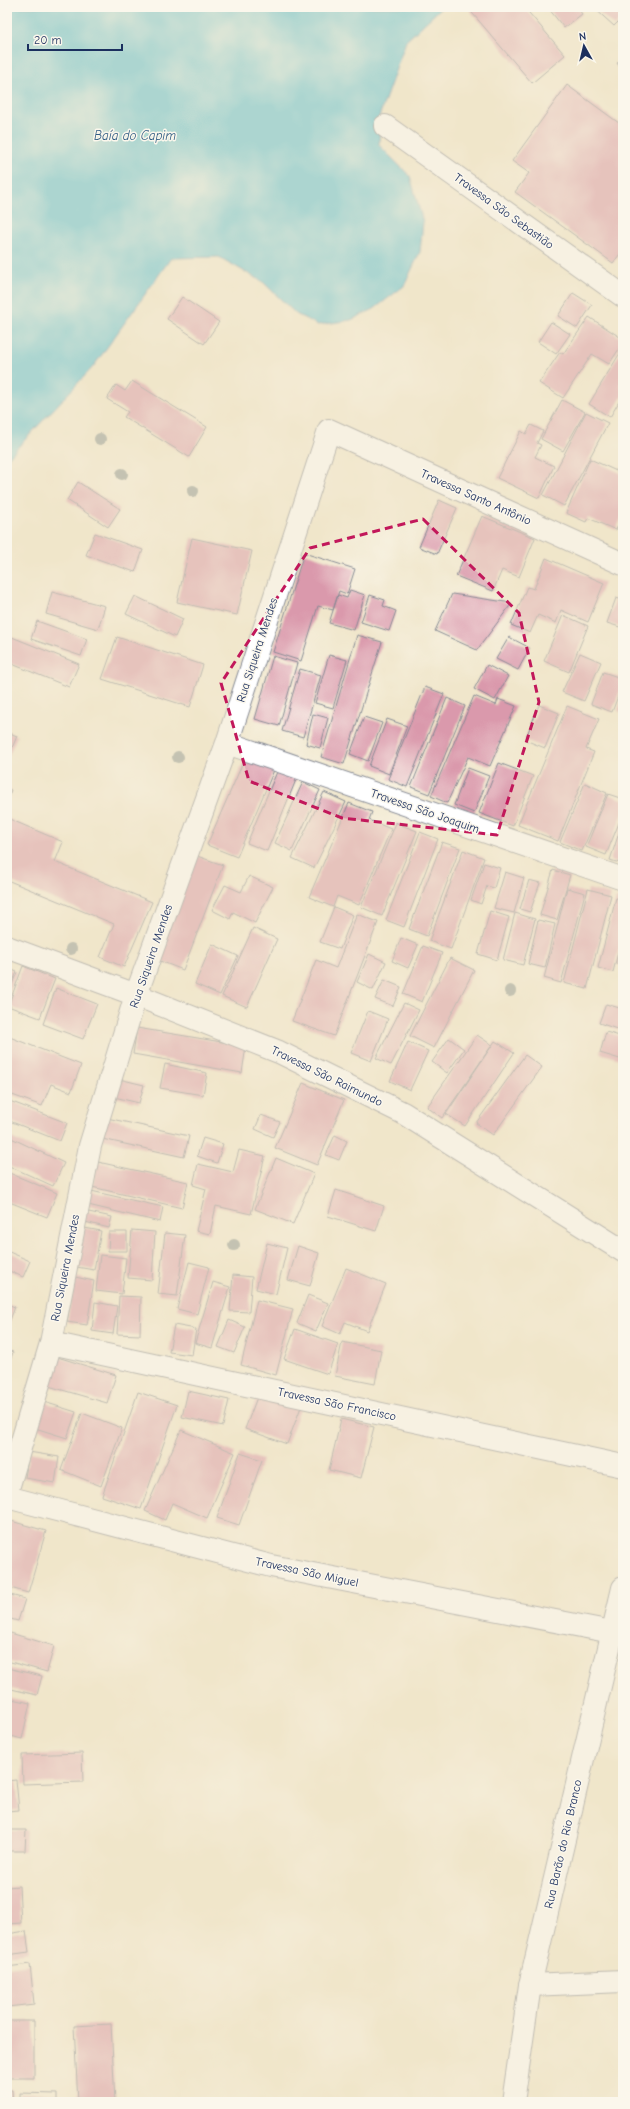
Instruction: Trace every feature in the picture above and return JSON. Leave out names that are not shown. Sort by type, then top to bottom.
[{"type":"street","name":"Travessa São Sebastião","points":[[385,126],[623,296]]},
{"type":"street","name":"Travessa Santo Antônio","points":[[329,430],[623,564]]},
{"type":"street","name":"Rua Siqueira Mendes","points":[[7,1492],[50,1343],[90,1146],[136,995],[228,743],[329,430]]},
{"type":"street","name":"Travessa São Joaquim","points":[[228,743],[623,878]]},
{"type":"street","name":"Travessa São Raimundo","points":[[7,947],[136,995],[279,1052],[403,1113],[623,1251]]},
{"type":"street","name":"Travessa São Francisco","points":[[50,1343],[623,1466]]},
{"type":"street","name":"Travessa São Miguel","points":[[7,1497],[271,1566],[617,1632]]},
{"type":"street","name":"Rua Barão do Rio Branco","points":[[513,2102],[530,1986],[617,1632],[623,1588]]},
{"type":"street","points":[[530,1986],[623,1981]]},
{"type":"highlighted area","points":[[423,519],[519,613],[539,702],[497,835],[342,818],[249,781],[221,683],[310,548]]},
{"type":"water","name":"Baía do Capim","points":[[7,7],[442,7],[406,41],[380,114],[379,145],[410,176],[423,222],[420,252],[404,286],[374,309],[351,320],[318,325],[296,314],[263,282],[219,257],[171,258],[93,367],[7,459]]},
{"type":"building","points":[[467,7],[524,7],[565,55],[532,83]]},
{"type":"building","points":[[551,7],[577,7],[582,14],[564,28],[549,9]]},
{"type":"building","points":[[593,7],[623,7],[623,17],[614,26]]},
{"type":"building","points":[[623,59],[623,72],[617,63]]},
{"type":"building","points":[[567,85],[623,126],[623,250],[613,263],[515,192],[529,173],[512,161]]},
{"type":"building","points":[[573,293],[592,305],[577,328],[558,316]]},
{"type":"building","points":[[182,297],[219,322],[204,344],[167,319]]},
{"type":"building","points":[[589,317],[623,339],[623,343],[609,364],[592,354],[563,398],[539,383],[560,352],[563,354]]},
{"type":"building","points":[[551,322],[570,334],[556,354],[538,342]]},
{"type":"building","points":[[623,348],[623,380],[620,385],[623,387],[623,395],[610,417],[589,404]]},
{"type":"building","points":[[132,381],[207,427],[189,457],[124,417],[128,412],[107,399],[116,385],[125,391]]},
{"type":"building","points":[[562,400],[585,412],[563,451],[541,439]]},
{"type":"building","points":[[586,412],[608,423],[564,506],[543,495]]},
{"type":"building","points":[[531,425],[543,431],[537,443],[541,445],[535,457],[554,466],[539,498],[497,478],[521,431],[526,434]]},
{"type":"building","points":[[590,459],[623,474],[623,515],[616,530],[588,518],[586,522],[566,513]]},
{"type":"building","points":[[78,482],[120,509],[108,527],[67,500]]},
{"type":"building","points":[[439,500],[457,508],[437,554],[419,547]]},
{"type":"building","points":[[482,516],[535,538],[519,577],[502,570],[493,591],[456,576]]},
{"type":"building","points":[[95,533],[143,550],[135,572],[86,555]]},
{"type":"building","points":[[192,538],[252,551],[237,615],[177,602]]},
{"type":"building","points":[[304,553],[355,569],[347,594],[339,591],[333,610],[318,606],[301,661],[273,652]]},
{"type":"building","points":[[546,558],[604,583],[588,622],[561,610],[556,623],[538,615],[530,633],[511,625],[527,587],[534,589]]},
{"type":"building","points":[[350,590],[365,595],[354,630],[329,623],[338,595],[347,598]]},
{"type":"building","points":[[52,592],[105,606],[98,629],[46,614]]},
{"type":"building","points":[[452,594],[512,603],[477,650],[435,631]]},
{"type":"building","points":[[370,595],[385,600],[383,606],[396,611],[389,631],[361,622]]},
{"type":"building","points":[[135,596],[183,619],[175,637],[126,614]]},
{"type":"building","points":[[616,598],[623,600],[623,628],[607,623]]},
{"type":"building","points":[[563,615],[588,626],[569,672],[544,661]]},
{"type":"building","points":[[37,621],[87,639],[81,656],[31,639]]},
{"type":"building","points":[[7,635],[79,664],[69,687],[7,662]]},
{"type":"building","points":[[357,635],[382,642],[344,764],[321,757]]},
{"type":"building","points":[[117,637],[203,665],[190,707],[102,679]]},
{"type":"building","points":[[509,637],[530,648],[518,670],[496,659]]},
{"type":"building","points":[[580,653],[601,662],[584,701],[562,692]]},
{"type":"building","points":[[329,655],[347,660],[333,708],[315,703]]},
{"type":"building","points":[[273,656],[297,663],[279,726],[255,719]]},
{"type":"building","points":[[487,665],[508,676],[495,700],[474,689]]},
{"type":"building","points":[[300,669],[321,675],[303,737],[282,731]]},
{"type":"building","points":[[603,672],[621,678],[623,672],[623,683],[612,712],[591,704]]},
{"type":"building","points":[[425,687],[444,694],[407,787],[388,779]]},
{"type":"building","points":[[623,695],[623,712],[618,711]]},
{"type":"building","points":[[474,696],[496,705],[498,699],[516,706],[490,766],[468,757],[447,803],[431,796]]},
{"type":"building","points":[[447,698],[465,706],[429,794],[411,787]]},
{"type":"building","points":[[539,705],[559,713],[545,748],[525,740]]},
{"type":"building","points":[[567,706],[599,719],[586,749],[594,752],[558,841],[518,825]]},
{"type":"building","points":[[313,714],[328,718],[320,748],[306,744]]},
{"type":"building","points":[[364,717],[382,723],[368,761],[350,754]]},
{"type":"building","points":[[387,719],[407,726],[389,774],[369,766]]},
{"type":"building","points":[[7,732],[17,736],[7,760]]},
{"type":"building","points":[[248,751],[277,763],[237,857],[207,845]]},
{"type":"building","points":[[499,763],[533,776],[513,826],[479,813]]},
{"type":"building","points":[[279,767],[298,775],[267,851],[247,843]]},
{"type":"building","points":[[468,768],[489,776],[474,813],[454,805]]},
{"type":"building","points":[[303,782],[320,790],[292,851],[275,843]]},
{"type":"building","points":[[585,783],[607,793],[582,851],[560,842]]},
{"type":"building","points":[[7,788],[11,790],[7,800]]},
{"type":"building","points":[[324,792],[346,802],[314,868],[292,858]]},
{"type":"building","points":[[608,794],[623,799],[623,813],[606,855],[586,847]]},
{"type":"building","points":[[349,803],[372,812],[369,820],[391,829],[359,905],[337,896],[333,907],[309,897]]},
{"type":"building","points":[[7,818],[63,842],[55,862],[152,902],[124,967],[100,957],[114,924],[7,880]]},
{"type":"building","points":[[623,821],[623,864],[610,860]]},
{"type":"building","points":[[396,823],[417,831],[382,916],[361,907]]},
{"type":"building","points":[[420,832],[438,839],[404,927],[386,920]]},
{"type":"building","points":[[442,842],[460,848],[427,936],[409,929]]},
{"type":"building","points":[[463,850],[484,858],[451,949],[429,941]]},
{"type":"building","points":[[194,855],[223,865],[183,970],[155,959]]},
{"type":"building","points":[[484,863],[500,868],[494,888],[487,886],[481,904],[471,900]]},
{"type":"building","points":[[553,870],[570,875],[557,920],[540,915]]},
{"type":"building","points":[[505,872],[524,878],[514,913],[494,908]]},
{"type":"building","points":[[249,876],[273,887],[255,923],[233,912],[230,919],[212,910],[225,885],[241,892]]},
{"type":"building","points":[[529,880],[540,883],[530,912],[520,909]]},
{"type":"building","points":[[567,888],[585,893],[561,983],[544,978]]},
{"type":"building","points":[[588,889],[611,895],[587,989],[564,983]]},
{"type":"building","points":[[616,898],[623,899],[623,933],[613,972],[598,968]]},
{"type":"building","points":[[334,907],[353,915],[340,949],[320,942]]},
{"type":"building","points":[[490,911],[509,917],[497,960],[478,954]]},
{"type":"building","points":[[515,913],[535,919],[523,965],[503,960]]},
{"type":"building","points":[[357,914],[378,922],[334,1036],[292,1021],[316,960],[336,968]]},
{"type":"building","points":[[538,920],[555,924],[545,968],[528,964]]},
{"type":"building","points":[[253,928],[277,939],[247,1007],[222,996]]},
{"type":"building","points":[[401,938],[418,945],[408,968],[392,961]]},
{"type":"building","points":[[212,944],[238,956],[220,995],[195,984]]},
{"type":"building","points":[[623,944],[623,966],[617,964]]},
{"type":"building","points":[[423,946],[442,953],[422,1002],[403,994]]},
{"type":"building","points":[[369,954],[386,962],[373,990],[357,982]]},
{"type":"building","points":[[450,958],[474,970],[434,1048],[410,1036]]},
{"type":"building","points":[[23,966],[55,979],[40,1018],[8,1006]]},
{"type":"building","points":[[7,968],[17,972],[7,996]]},
{"type":"building","points":[[384,980],[401,987],[393,1006],[375,999]]},
{"type":"building","points":[[56,988],[97,1004],[83,1039],[43,1024]]},
{"type":"building","points":[[404,1003],[419,1010],[391,1065],[376,1058]]},
{"type":"building","points":[[606,1004],[623,1009],[623,1031],[599,1023]]},
{"type":"building","points":[[368,1011],[388,1019],[371,1061],[351,1053]]},
{"type":"building","points":[[137,1028],[246,1046],[242,1073],[133,1054]]},
{"type":"building","points":[[606,1032],[623,1037],[623,1060],[600,1053]]},
{"type":"building","points":[[477,1035],[492,1045],[442,1118],[427,1107]]},
{"type":"building","points":[[7,1036],[81,1065],[71,1092],[51,1084],[42,1106],[7,1093],[9,1069],[7,1068]]},
{"type":"building","points":[[449,1038],[464,1049],[447,1073],[432,1062]]},
{"type":"building","points":[[495,1041],[514,1053],[465,1126],[446,1114]]},
{"type":"building","points":[[408,1042],[428,1051],[410,1090],[390,1081]]},
{"type":"building","points":[[525,1055],[542,1067],[493,1135],[476,1123]]},
{"type":"building","points":[[165,1064],[207,1073],[203,1095],[160,1088]]},
{"type":"building","points":[[115,1078],[144,1085],[139,1103],[110,1096]]},
{"type":"building","points":[[303,1083],[344,1100],[317,1165],[275,1148]]},
{"type":"building","points":[[7,1100],[67,1123],[60,1141],[7,1120]]},
{"type":"building","points":[[261,1115],[280,1122],[273,1137],[255,1129]]},
{"type":"building","points":[[107,1118],[189,1136],[184,1157],[102,1139]]},
{"type":"building","points":[[335,1135],[347,1141],[339,1160],[326,1155]]},
{"type":"building","points":[[7,1136],[64,1163],[53,1186],[7,1165]]},
{"type":"building","points":[[203,1138],[223,1144],[217,1163],[197,1156]]},
{"type":"building","points":[[239,1150],[265,1156],[251,1214],[216,1206],[210,1234],[196,1231],[206,1189],[193,1185],[198,1164],[233,1172]]},
{"type":"building","points":[[276,1158],[314,1174],[293,1224],[255,1209]]},
{"type":"building","points":[[98,1162],[188,1182],[182,1208],[92,1187]]},
{"type":"building","points":[[7,1172],[57,1193],[47,1217],[7,1201]]},
{"type":"building","points":[[336,1190],[384,1206],[376,1231],[328,1216]]},
{"type":"building","points":[[91,1191],[163,1207],[160,1222],[88,1205]]},
{"type":"building","points":[[84,1211],[112,1217],[109,1228],[81,1221]]},
{"type":"building","points":[[79,1227],[101,1231],[94,1270],[71,1266]]},
{"type":"building","points":[[132,1230],[155,1232],[152,1280],[128,1278]]},
{"type":"building","points":[[109,1232],[127,1232],[127,1251],[108,1251]]},
{"type":"building","points":[[165,1233],[185,1235],[177,1296],[158,1294]]},
{"type":"building","points":[[267,1243],[287,1248],[276,1294],[256,1289]]},
{"type":"building","points":[[298,1246],[319,1253],[310,1286],[288,1280]]},
{"type":"building","points":[[7,1251],[30,1261],[23,1277],[7,1270]]},
{"type":"building","points":[[100,1255],[126,1258],[122,1294],[96,1291]]},
{"type":"building","points":[[189,1262],[209,1267],[197,1314],[177,1309]]},
{"type":"building","points":[[346,1268],[386,1284],[367,1331],[345,1322],[340,1334],[322,1326]]},
{"type":"building","points":[[233,1275],[252,1277],[249,1312],[230,1311]]},
{"type":"building","points":[[75,1277],[94,1281],[87,1325],[67,1322]]},
{"type":"building","points":[[213,1282],[230,1287],[212,1348],[195,1343]]},
{"type":"building","points":[[308,1295],[328,1303],[316,1331],[297,1323]]},
{"type":"building","points":[[119,1296],[141,1297],[140,1335],[117,1334]]},
{"type":"building","points":[[257,1300],[293,1309],[276,1375],[241,1365]]},
{"type":"building","points":[[95,1302],[117,1306],[113,1334],[92,1331]]},
{"type":"building","points":[[7,1304],[15,1307],[7,1328]]},
{"type":"building","points":[[229,1320],[245,1327],[234,1353],[218,1347]]},
{"type":"building","points":[[174,1325],[196,1329],[192,1355],[169,1352]]},
{"type":"building","points":[[295,1329],[338,1344],[328,1374],[284,1359]]},
{"type":"building","points":[[342,1342],[381,1350],[375,1384],[335,1376]]},
{"type":"building","points":[[7,1350],[13,1352],[7,1370]]},
{"type":"building","points":[[54,1356],[116,1375],[107,1403],[45,1385]]},
{"type":"building","points":[[188,1391],[229,1400],[223,1426],[182,1417]]},
{"type":"building","points":[[138,1392],[177,1405],[141,1509],[102,1496]]},
{"type":"building","points":[[259,1392],[301,1407],[287,1444],[245,1429]]},
{"type":"building","points":[[44,1402],[76,1412],[67,1438],[35,1428]]},
{"type":"building","points":[[82,1413],[122,1428],[101,1486],[61,1470]]},
{"type":"building","points":[[341,1419],[374,1427],[361,1478],[329,1470]]},
{"type":"building","points":[[181,1430],[235,1453],[207,1518],[172,1503],[165,1520],[145,1511]]},
{"type":"building","points":[[29,1452],[59,1457],[55,1483],[25,1478]]},
{"type":"building","points":[[240,1453],[262,1460],[239,1525],[217,1518]]},
{"type":"building","points":[[11,1521],[46,1531],[28,1593],[7,1587],[7,1536]]},
{"type":"building","points":[[7,1594],[25,1599],[18,1621],[7,1618]]},
{"type":"building","points":[[7,1632],[54,1646],[47,1672],[7,1661]]},
{"type":"building","points":[[7,1668],[42,1676],[37,1695],[7,1688]]},
{"type":"building","points":[[7,1698],[30,1703],[22,1739],[7,1735]]},
{"type":"building","points":[[82,1753],[83,1782],[23,1784],[22,1755]]},
{"type":"building","points":[[16,1780],[19,1810],[7,1811],[7,1781]]},
{"type":"building","points":[[7,1830],[26,1830],[25,1851],[7,1851]]},
{"type":"building","points":[[19,1886],[21,1923],[7,1924],[7,1887]]},
{"type":"building","points":[[26,1931],[29,1952],[7,1955],[7,1934]]},
{"type":"building","points":[[30,1964],[34,2004],[7,2007],[7,1967]]},
{"type":"building","points":[[7,2021],[34,2021],[34,2078],[7,2078]]},
{"type":"building","points":[[111,2024],[115,2102],[78,2102],[74,2026]]},
{"type":"building","points":[[7,2090],[12,2090],[13,2102],[7,2102]]},
{"type":"building","points":[[20,2093],[57,2094],[57,2102],[20,2102]]}]
